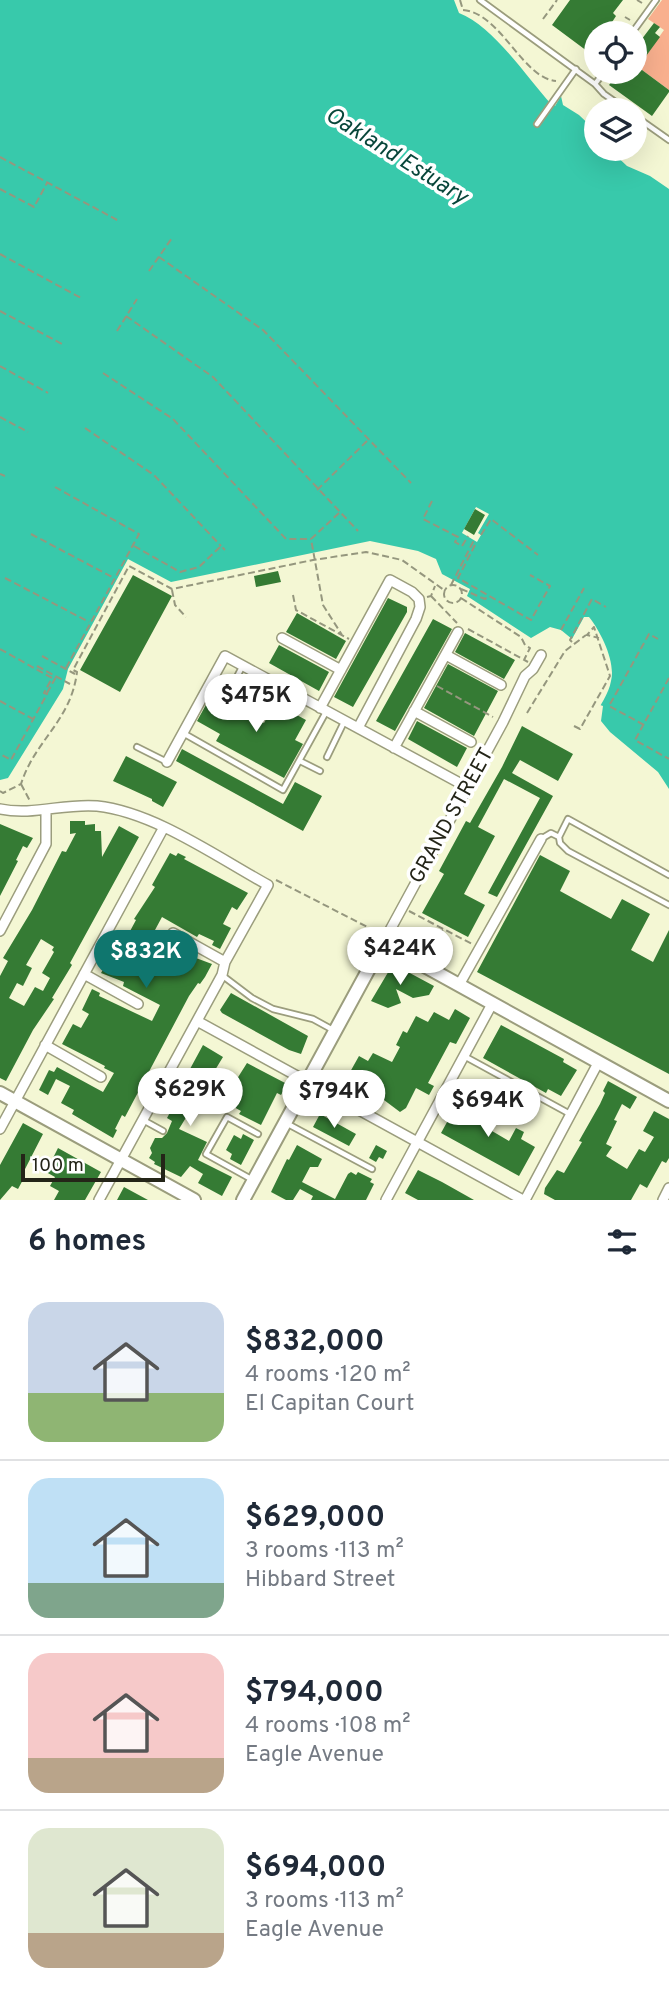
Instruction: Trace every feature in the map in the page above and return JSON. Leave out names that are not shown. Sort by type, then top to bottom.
[{"type":"street","points":[[323,709],[390,580],[412,592],[419,600],[420,607],[358,728]]},
{"type":"street","points":[[394,748],[461,628]]},
{"type":"street","points":[[282,638],[341,670]]},
{"type":"street","points":[[446,655],[502,685]]},
{"type":"street","name":"GRAND STREET","points":[[243,1200],[503,722],[525,676],[541,655]]},
{"type":"street","points":[[167,762],[225,656],[467,787]]},
{"type":"street","points":[[414,711],[471,743]]},
{"type":"street","points":[[0,809],[23,812],[86,805],[141,816],[268,885],[99,1200]]},
{"type":"street","points":[[0,931],[46,844],[46,810]]},
{"type":"street","points":[[0,1129],[164,827]]},
{"type":"street","points":[[459,985],[541,839]]},
{"type":"street","points":[[173,933],[225,962]]},
{"type":"street","points":[[383,943],[669,1101]]},
{"type":"street","points":[[84,974],[138,1004]]},
{"type":"street","points":[[386,1200],[492,1004]]},
{"type":"street","points":[[197,1021],[524,1200],[598,1063]]},
{"type":"street","points":[[45,1045],[101,1077]]},
{"type":"street","points":[[0,1093],[194,1200]]},
{"type":"street","points":[[663,1200],[669,1188]]},
{"type":"lane","points":[[480,0],[584,75]]},
{"type":"lane","points":[[641,21],[656,0]]},
{"type":"lane","points":[[537,124],[576,69]]},
{"type":"lane","points":[[595,84],[610,98]]},
{"type":"lane","points":[[647,124],[669,140]]},
{"type":"lane","points":[[243,666],[226,698],[251,712],[269,680]]},
{"type":"lane","points":[[183,733],[283,790],[300,761],[323,709]]},
{"type":"lane","points":[[327,757],[345,721]]},
{"type":"lane","points":[[137,747],[167,762]]},
{"type":"lane","points":[[300,761],[320,771]]},
{"type":"lane","points":[[669,875],[568,819],[559,837],[560,843],[568,851],[669,905]]},
{"type":"lane","points":[[541,839],[551,833],[559,837]]},
{"type":"lane","points":[[222,975],[252,998],[273,1009],[313,1018],[335,1032]]},
{"type":"lane","points":[[464,1056],[571,1114]]},
{"type":"lane","points":[[254,1180],[206,1154],[227,1117],[257,1134]]},
{"type":"lane","points":[[143,1120],[163,1131]]},
{"type":"lane","points":[[285,1122],[372,1169]]},
{"type":"path","points":[[460,0],[463,10],[477,15],[497,29],[541,78],[566,82]]},
{"type":"path","points":[[543,19],[557,0]]},
{"type":"path","points":[[637,0],[642,3]]},
{"type":"path","points":[[625,16],[630,20]]},
{"type":"path","points":[[0,157],[119,221]]},
{"type":"path","points":[[0,189],[34,207],[47,183]]},
{"type":"path","points":[[149,271],[172,238]]},
{"type":"path","points":[[0,254],[83,299]]},
{"type":"path","points":[[159,257],[263,330],[411,483]]},
{"type":"path","points":[[117,331],[137,299]]},
{"type":"path","points":[[0,311],[64,345]]},
{"type":"path","points":[[127,316],[213,377],[358,531]]},
{"type":"path","points":[[0,366],[48,393]]},
{"type":"path","points":[[103,373],[173,419],[286,539],[311,539],[339,513]]},
{"type":"path","points":[[0,417],[28,432]]},
{"type":"path","points":[[85,428],[154,475],[225,550]]},
{"type":"path","points":[[317,490],[368,439]]},
{"type":"path","points":[[0,474],[5,476]]},
{"type":"path","points":[[55,487],[139,534],[66,668]]},
{"type":"path","points":[[432,501],[423,519],[458,537],[455,542],[462,546],[468,537]]},
{"type":"path","points":[[481,535],[491,519],[538,555]]},
{"type":"path","points":[[31,534],[115,578]]},
{"type":"path","points":[[311,539],[323,605],[342,635]]},
{"type":"path","points":[[444,590],[451,585],[474,540]]},
{"type":"path","points":[[133,545],[180,572],[199,567],[221,546]]},
{"type":"path","points":[[475,545],[458,578],[531,620],[550,586],[530,575]]},
{"type":"path","points":[[0,791],[3,793],[21,784],[47,735],[63,717],[69,706],[76,673],[73,670],[129,566],[172,589],[355,552],[390,555],[412,566],[444,590]]},
{"type":"path","points":[[5,578],[90,623]]},
{"type":"path","points":[[431,596],[435,585]]},
{"type":"path","points":[[451,585],[485,599],[488,596]]},
{"type":"path","points":[[561,630],[584,588]]},
{"type":"path","points":[[172,589],[175,605],[186,617]]},
{"type":"path","points":[[460,589],[461,598]]},
{"type":"path","points":[[444,590],[445,599],[450,603],[456,603],[461,598]]},
{"type":"path","points":[[293,595],[296,610],[356,643]]},
{"type":"path","points":[[419,600],[431,596]]},
{"type":"path","points":[[431,596],[461,628],[535,666]]},
{"type":"path","points":[[461,598],[521,637],[530,648],[524,660]]},
{"type":"path","points":[[574,643],[569,640],[592,599],[606,607]]},
{"type":"path","points":[[527,713],[565,650],[594,627],[610,676],[580,729],[574,726]]},
{"type":"path","points":[[644,724],[609,706],[649,634],[658,639]]},
{"type":"path","points":[[587,635],[599,638]]},
{"type":"path","points":[[0,649],[52,678],[44,693],[47,694]]},
{"type":"path","points":[[42,656],[76,673]]},
{"type":"path","points":[[37,666],[70,684]]},
{"type":"path","points":[[0,754],[11,760],[56,676]]},
{"type":"path","points":[[669,678],[635,740],[669,759]]},
{"type":"path","points":[[430,682],[503,722]]},
{"type":"path","points":[[0,701],[33,719]]},
{"type":"path","points":[[21,784],[31,805]]},
{"type":"path","points":[[402,907],[479,948]]},
{"type":"path","points":[[433,939],[443,929]]},
{"type":"shaded area","points":[[662,0],[669,0],[669,90],[647,74],[647,54],[664,30],[648,19]]},
{"type":"water","name":"Oakland Estuary","points":[[0,0],[454,0],[459,13],[472,19],[496,40],[551,104],[555,106],[561,96],[563,105],[584,120],[584,161],[628,161],[669,186],[669,800],[594,718],[608,691],[612,673],[606,648],[589,617],[584,617],[572,639],[561,630],[550,627],[531,638],[467,596],[470,589],[442,574],[436,559],[418,551],[370,541],[171,582],[128,559],[68,669],[63,689],[8,778],[0,780]]},
{"type":"pier","points":[[622,161],[633,161],[669,182],[669,189],[650,176]]},
{"type":"pier","points":[[476,507],[489,514],[478,533],[481,535],[477,542],[462,533]]},
{"type":"pier","points":[[597,704],[603,706],[601,721],[610,732],[658,772],[669,789],[669,803],[596,727],[590,717]]},
{"type":"building","points":[[570,0],[623,0],[613,13],[616,16],[613,21],[584,21],[584,49],[552,25]]},
{"type":"building","points":[[654,23],[660,27],[655,33],[660,37],[647,55],[647,32]]},
{"type":"building","points":[[647,74],[669,92],[652,116],[647,112],[647,98],[627,98],[609,85],[647,84]]},
{"type":"building","points":[[475,509],[485,515],[474,535],[464,529]]},
{"type":"building","points":[[278,571],[281,582],[256,587],[254,576]]},
{"type":"building","points":[[133,575],[172,596],[120,692],[80,670]]},
{"type":"building","points":[[388,598],[407,607],[407,612],[353,707],[334,697]]},
{"type":"building","points":[[297,613],[346,641],[336,659],[286,632]]},
{"type":"building","points":[[433,619],[452,629],[395,731],[376,721]]},
{"type":"building","points":[[465,633],[515,660],[504,679],[455,652]]},
{"type":"building","points":[[279,645],[329,672],[319,691],[269,663]]},
{"type":"building","points":[[448,664],[498,691],[474,736],[424,708]]},
{"type":"building","points":[[212,694],[264,723],[275,703],[296,712],[295,714],[306,720],[295,740],[303,744],[284,778],[216,741],[220,734],[197,721]]},
{"type":"building","points":[[417,721],[467,748],[457,767],[408,739]]},
{"type":"building","points":[[522,726],[573,754],[558,781],[520,760],[512,773],[553,796],[497,897],[488,893],[540,798],[504,779],[478,827],[495,836],[464,894],[485,905],[468,937],[422,913],[444,874],[439,871],[466,821],[470,823]]},
{"type":"building","points":[[182,749],[283,804],[295,782],[322,796],[303,831],[176,761]]},
{"type":"building","points":[[126,756],[177,782],[163,807],[113,781]]},
{"type":"building","points":[[70,821],[85,821],[85,825],[95,824],[95,831],[101,831],[102,857],[119,826],[139,837],[70,963],[72,965],[52,998],[54,999],[33,1030],[6,1081],[0,1078],[0,976],[8,961],[3,958],[32,910],[62,851],[66,852],[76,833],[70,834]],"holes":[[[41,939],[54,947],[42,973],[50,978],[43,991],[35,987],[24,1006],[9,998],[17,983],[23,986],[32,968],[26,965]]]},
{"type":"building","points":[[0,824],[33,838],[27,848],[23,846],[0,896]]},
{"type":"building","points":[[170,853],[186,857],[184,859],[248,893],[237,910],[232,907],[223,924],[231,928],[220,949],[212,945],[214,941],[199,934],[197,937],[162,917],[155,930],[159,932],[158,935],[188,955],[212,964],[189,996],[125,1117],[122,1115],[113,1138],[72,1114],[74,1110],[61,1103],[70,1086],[56,1079],[48,1095],[39,1090],[49,1070],[54,1072],[57,1067],[103,1092],[114,1073],[62,1044],[73,1024],[81,1028],[89,1014],[82,1010],[92,989],[100,993],[99,996],[152,1021],[160,1005],[123,986],[124,982],[101,973],[126,932],[129,933],[136,920],[134,919],[155,887],[152,885]]},
{"type":"building","points":[[540,855],[570,871],[560,891],[611,919],[622,899],[650,914],[631,950],[653,962],[669,930],[669,1074],[477,972]]},
{"type":"building","points":[[393,964],[434,986],[429,995],[413,998],[396,989],[401,1003],[388,1008],[371,1001]]},
{"type":"building","points":[[231,993],[308,1036],[301,1054],[222,1013],[220,1010]]},
{"type":"building","points":[[455,1009],[470,1018],[456,1044],[450,1042],[428,1083],[434,1086],[429,1095],[416,1088],[406,1108],[400,1112],[384,1100],[369,1092],[367,1095],[345,1081],[359,1056],[368,1061],[373,1053],[392,1062],[400,1047],[396,1045],[403,1031],[407,1033],[416,1016],[428,1022],[434,1012],[449,1020]]},
{"type":"building","points":[[501,1025],[564,1059],[563,1062],[577,1070],[561,1096],[548,1089],[546,1093],[483,1058]]},
{"type":"building","points":[[203,1045],[223,1057],[179,1129],[207,1142],[198,1160],[232,1177],[222,1196],[198,1183],[203,1174],[190,1166],[181,1177],[154,1164],[149,1158],[155,1138],[162,1138],[167,1133],[172,1121],[167,1118],[174,1105],[171,1104]]},
{"type":"building","points":[[247,1063],[287,1084],[281,1095],[277,1093],[261,1125],[239,1114],[241,1111],[223,1101]]},
{"type":"building","points":[[608,1081],[637,1097],[630,1109],[622,1104],[606,1144],[612,1147],[606,1156],[627,1169],[639,1149],[645,1152],[654,1137],[643,1131],[654,1111],[669,1119],[669,1158],[666,1163],[662,1161],[647,1188],[640,1184],[631,1200],[555,1200],[544,1194],[545,1188],[557,1170],[564,1173],[582,1142],[579,1141],[600,1104]]},
{"type":"building","points":[[457,1104],[479,1117],[483,1110],[500,1118],[492,1131],[509,1141],[516,1128],[524,1132],[521,1139],[535,1147],[519,1176],[441,1133]]},
{"type":"building","points":[[320,1114],[356,1134],[349,1146],[313,1127]]},
{"type":"building","points":[[23,1123],[43,1134],[18,1189],[12,1186],[0,1200],[0,1165]]},
{"type":"building","points":[[243,1134],[254,1140],[241,1165],[230,1159],[232,1154],[226,1150],[234,1135],[241,1139]]},
{"type":"building","points":[[297,1145],[322,1159],[318,1167],[310,1167],[302,1182],[335,1199],[348,1174],[351,1172],[356,1175],[358,1172],[372,1179],[370,1182],[374,1184],[366,1200],[311,1200],[313,1196],[300,1189],[293,1200],[286,1200],[271,1192]]},
{"type":"building","points":[[376,1145],[387,1151],[383,1159],[379,1157],[376,1162],[369,1158]]},
{"type":"building","points":[[58,1148],[101,1172],[85,1200],[54,1200],[59,1191],[50,1186],[55,1177],[46,1172]]},
{"type":"building","points":[[418,1170],[474,1200],[418,1200],[405,1193]]},
{"type":"building","points":[[124,1187],[148,1200],[117,1200]]}]
